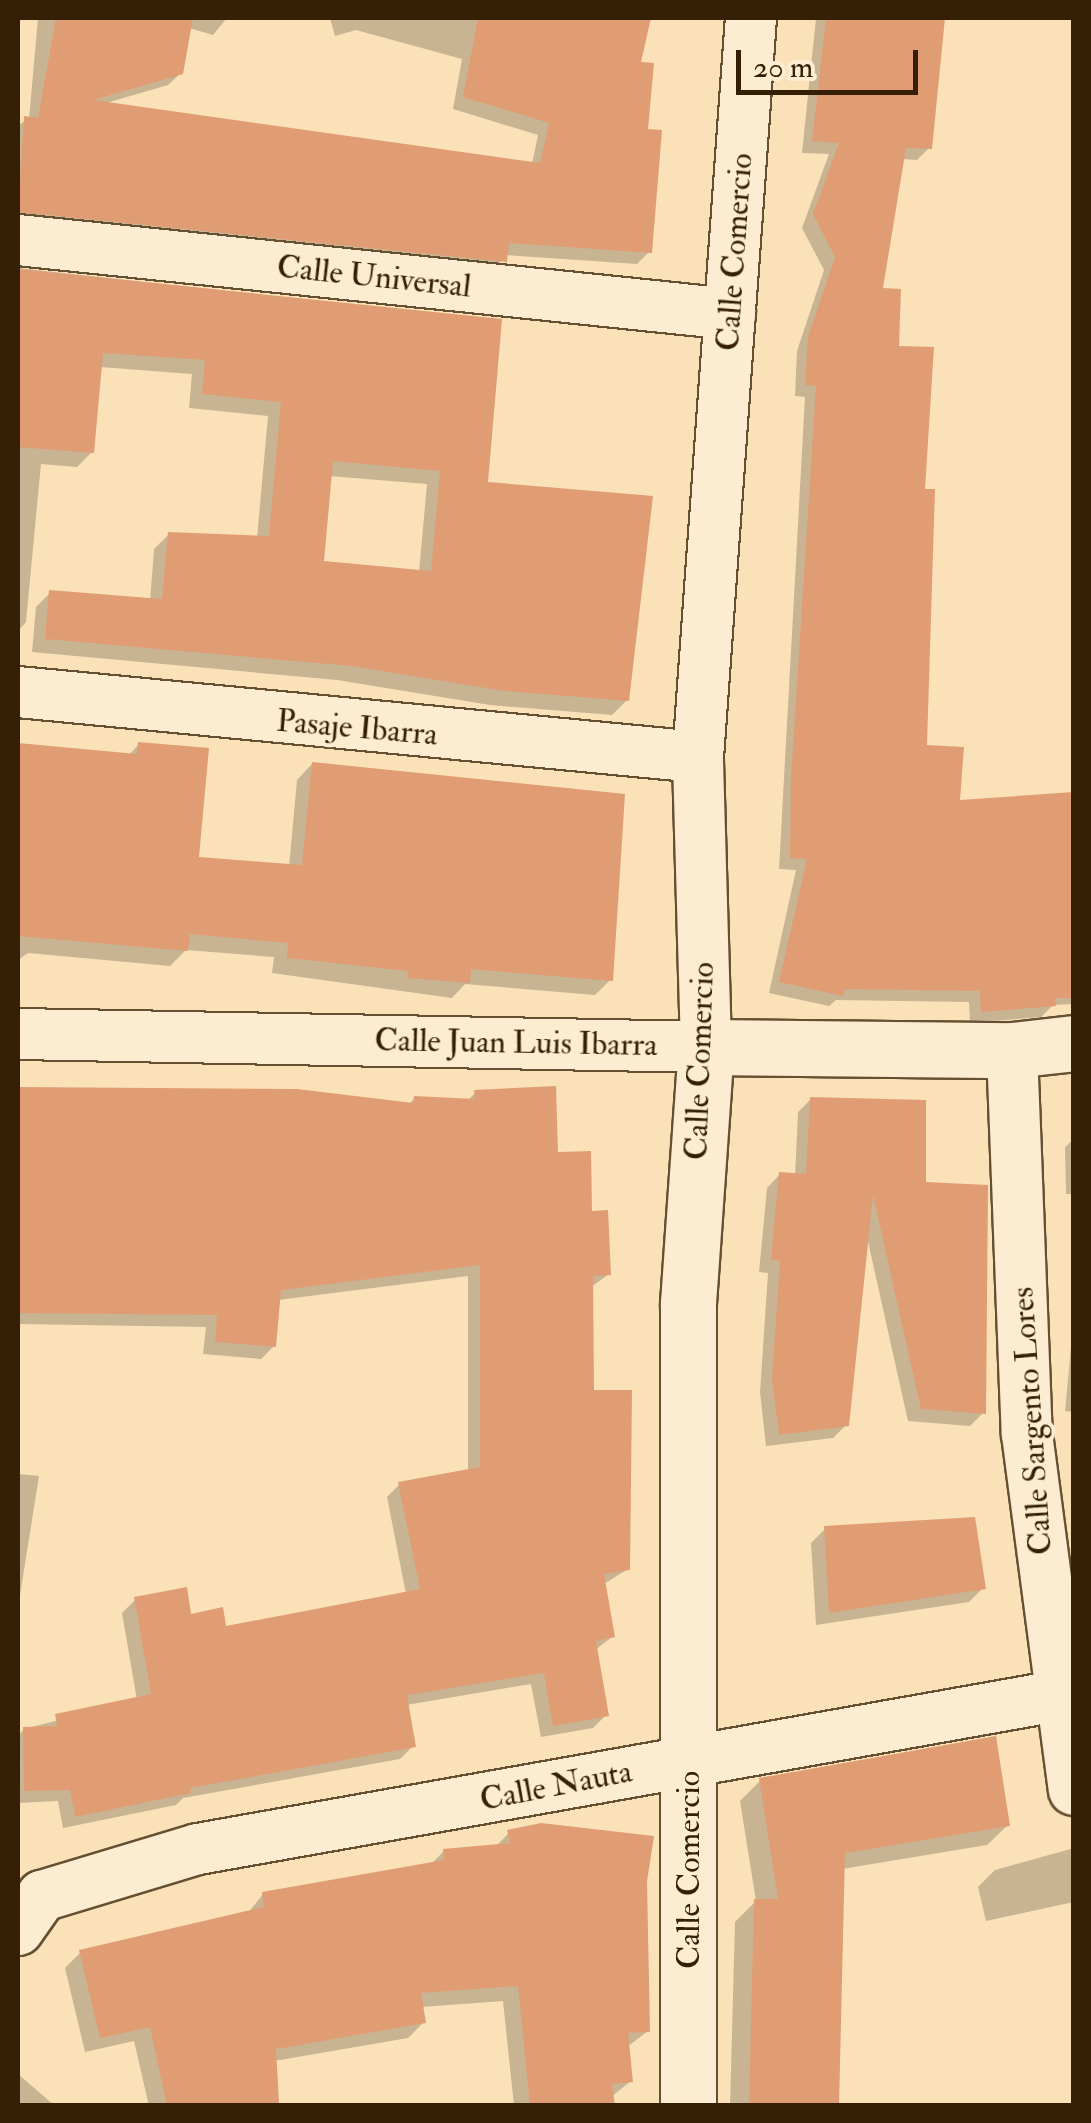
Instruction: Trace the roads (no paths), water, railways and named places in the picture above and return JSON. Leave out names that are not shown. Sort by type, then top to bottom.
[{"type":"street","name":"Calle Comercio","points":[[688,2106],[688,1302],[706,1046],[698,757],[752,18]]},
{"type":"street","name":"Calle Universal","points":[[18,240],[730,314]]},
{"type":"street","name":"Pasaje Ibarra","points":[[18,692],[698,757]]},
{"type":"street","name":"Calle Juan Luis Ibarra","points":[[18,1034],[1012,1050],[1074,1044]]},
{"type":"street","name":"Calle Sargento Lores","points":[[1012,1050],[1027,1434],[1065,1694],[1074,1790]]},
{"type":"street","name":"Calle Nauta","points":[[26,1904],[198,1850],[1065,1694]]}]
